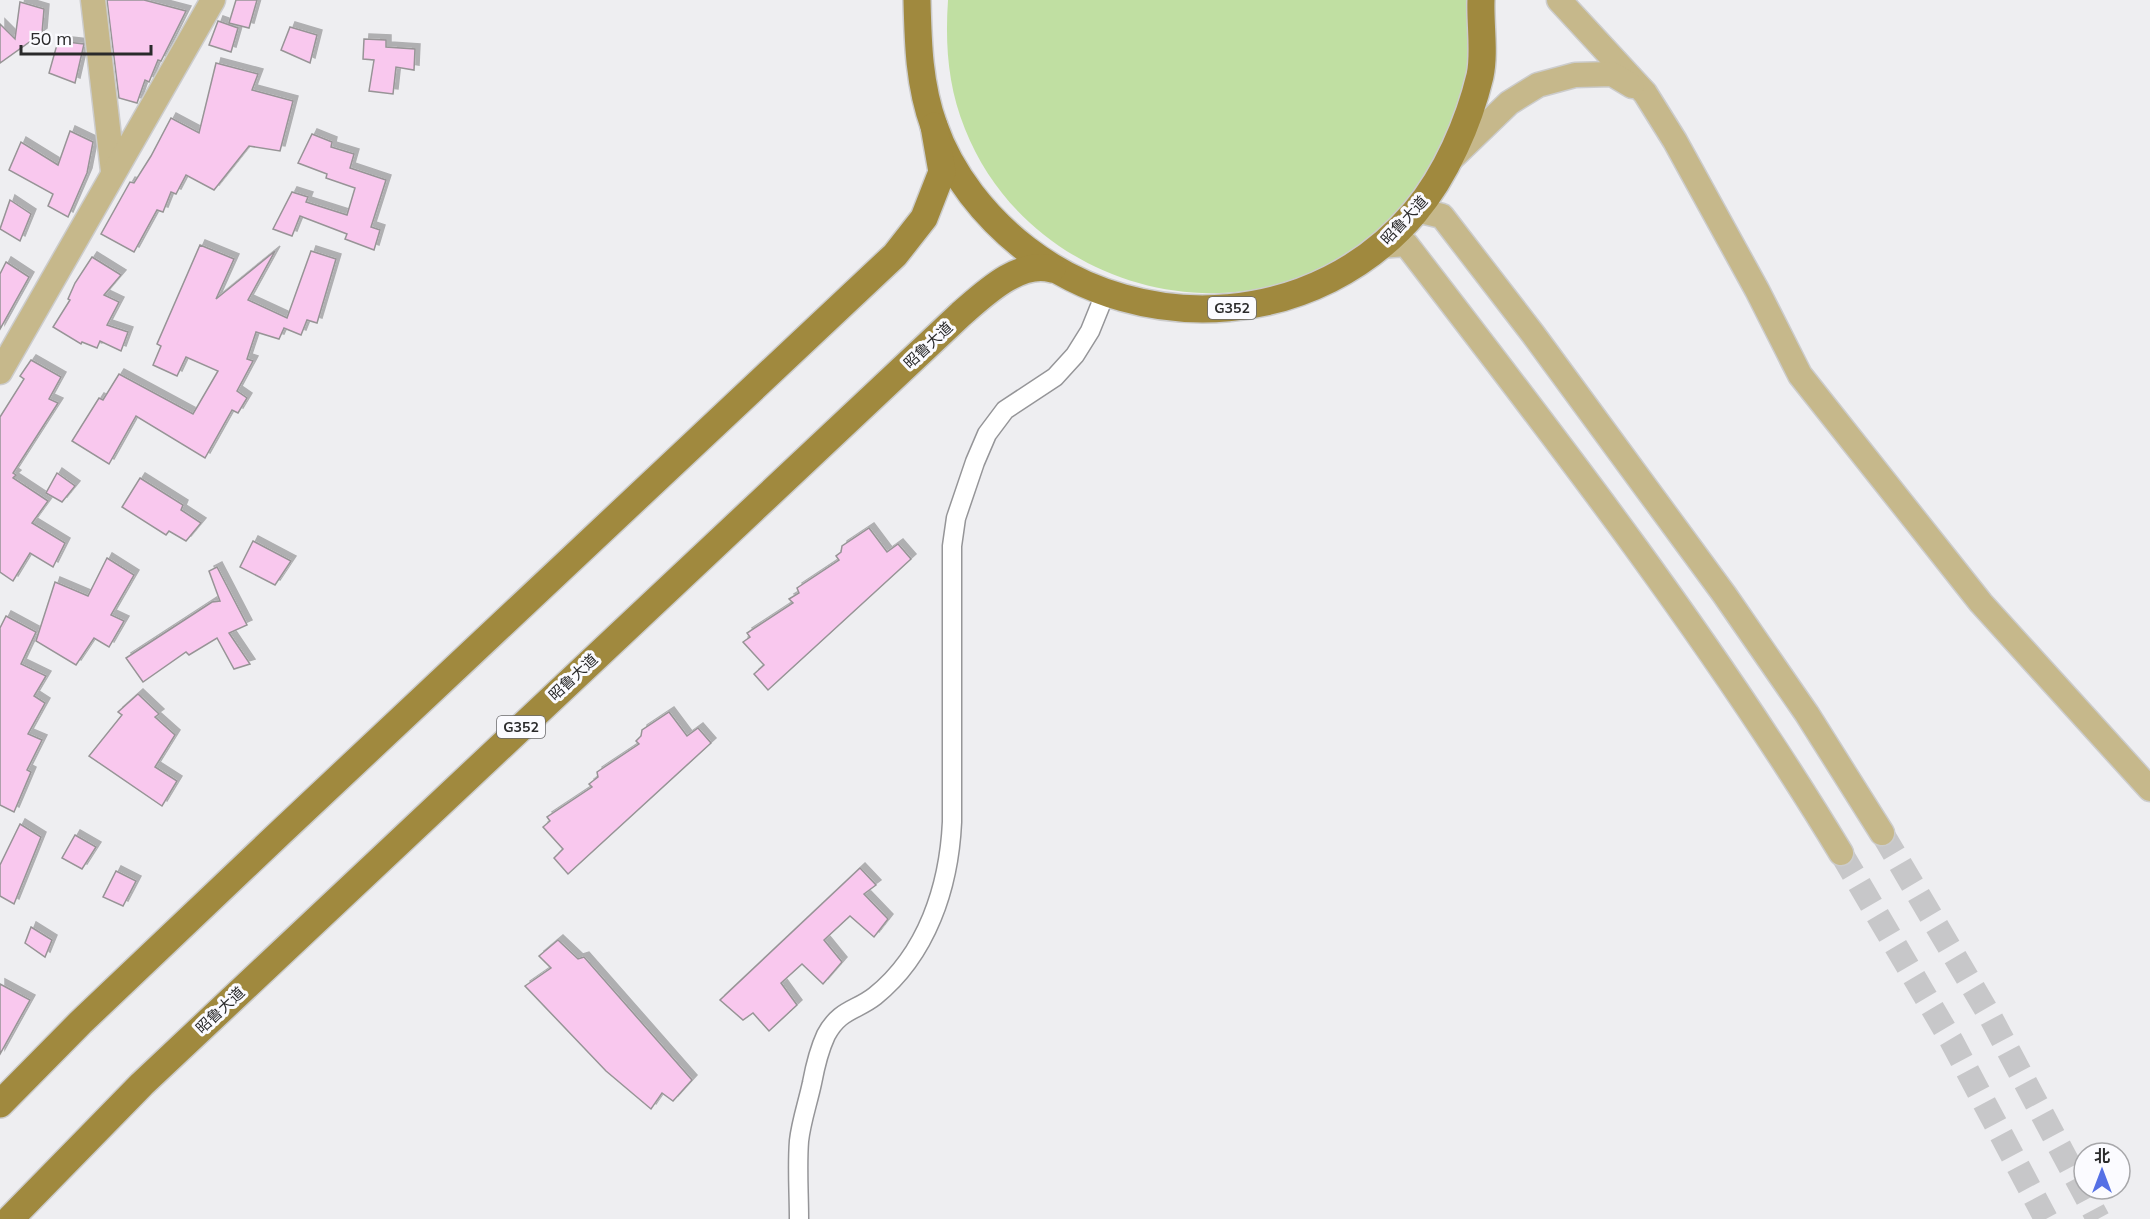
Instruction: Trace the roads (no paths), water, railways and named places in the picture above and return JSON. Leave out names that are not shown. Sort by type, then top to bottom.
[{"type":"highway","name":"昭鲁大道","points":[[0,1104],[81,1022],[248,863],[895,255],[924,219],[942,172],[934,126],[918,64],[917,0]]},
{"type":"highway","name":"昭鲁大道","points":[[934,126],[962,183],[1002,231],[1052,269],[1105,294],[1161,308],[1208,309],[1277,300],[1331,278],[1380,246],[1417,210],[1452,158],[1480,74],[1481,0]]},
{"type":"highway","name":"昭鲁大道","points":[[10,1219],[142,1084],[961,314],[996,284],[1039,266],[1052,269]]},
{"type":"main road","points":[[93,0],[113,171]]},
{"type":"main road","points":[[0,372],[113,171],[213,0]]},
{"type":"main road","points":[[1559,0],[1645,93],[1675,141],[1757,290],[1800,375],[1981,603],[2150,789]]},
{"type":"main road","points":[[1452,158],[1509,103],[1538,85],[1575,75],[1612,74],[1645,93]]},
{"type":"main road","points":[[1417,210],[1442,216],[1547,353],[1737,612],[1813,723],[1882,833]]},
{"type":"main road","points":[[1380,246],[1406,244],[1496,362],[1687,620],[1769,739],[1841,853]]},
{"type":"street","points":[[799,1219],[799,1140],[817,1059],[827,1034],[846,1010],[873,998],[894,978],[926,931],[938,905],[945,878],[951,851],[952,822],[952,546],[965,491],[987,434],[1005,410],[1055,377],[1075,355],[1090,332],[1105,294]]},
{"type":"tunnel","points":[[1882,833],[1991,1018],[2098,1219]]},
{"type":"tunnel","points":[[1841,853],[1951,1040],[2046,1219]]}]
